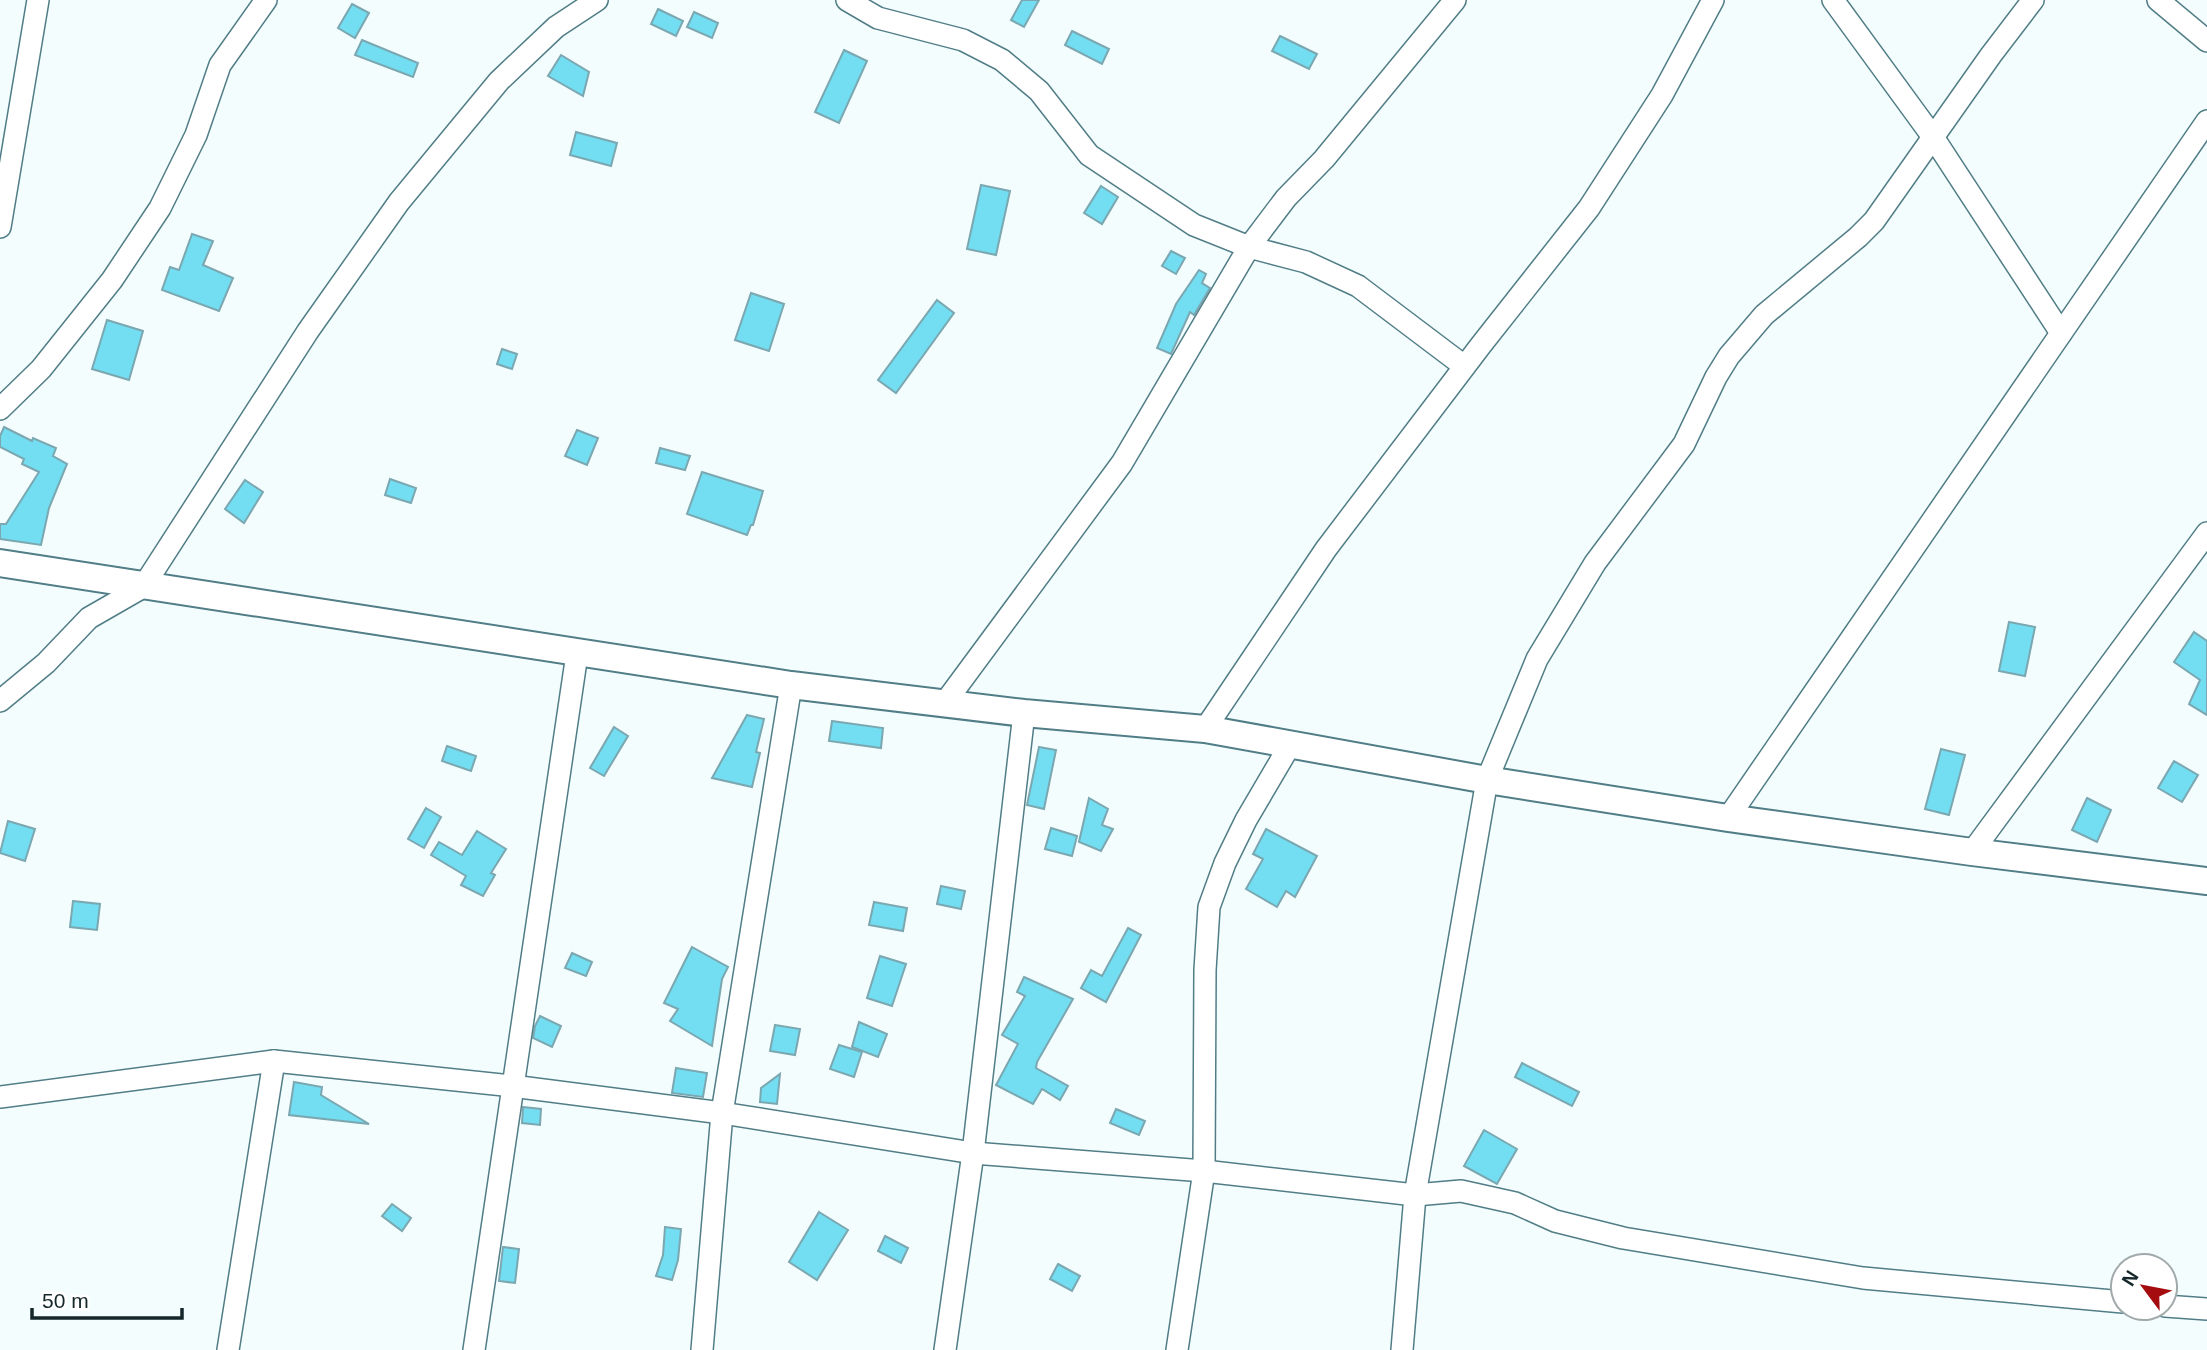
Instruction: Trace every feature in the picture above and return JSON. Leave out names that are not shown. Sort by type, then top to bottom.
[{"type":"street","points":[[0,228],[38,0]]},
{"type":"street","points":[[0,409],[41,369],[112,280],[160,208],[196,135],[220,65],[266,0]]},
{"type":"street","points":[[0,701],[46,663],[89,618],[143,587],[308,331],[399,202],[499,81],[556,27],[597,0]]},
{"type":"street","points":[[847,0],[878,18],[963,40],[1002,60],[1040,91],[1089,155],[1194,225],[1249,247],[1306,261],[1358,286],[1464,366]]},
{"type":"street","points":[[944,704],[1122,463],[1249,247],[1286,198],[1341,139],[1455,0]]},
{"type":"street","points":[[1205,729],[1326,549],[1464,366],[1589,208],[1662,94],[1713,0]]},
{"type":"street","points":[[1833,0],[1933,137],[2062,332]]},
{"type":"street","points":[[1402,1350],[1415,1195],[1487,780],[1536,659],[1595,563],[1684,444],[1729,356],[1764,315],[1874,221],[1991,55],[2034,0]]},
{"type":"street","points":[[2158,0],[2207,41]]},
{"type":"street","points":[[1728,818],[2207,121]]},
{"type":"street","points":[[1972,852],[2207,533]]},
{"type":"street","points":[[0,563],[791,685],[1024,713],[1205,729],[1487,780],[1728,818],[2207,881]]},
{"type":"street","points":[[474,1350],[577,654]]},
{"type":"street","points":[[702,1350],[722,1113],[791,685]]},
{"type":"street","points":[[946,1350],[973,1153],[1024,713]]},
{"type":"street","points":[[1177,1350],[1205,1171],[1205,959],[1209,907],[1246,820],[1290,745]]},
{"type":"street","points":[[228,1350],[274,1061]]},
{"type":"street","points":[[0,1097],[274,1061],[512,1086],[722,1113],[973,1153],[1205,1171],[1415,1195],[1461,1191],[1515,1203],[1555,1221],[1623,1238],[1863,1278],[2109,1301]]},
{"type":"street","points":[[2179,1307],[2207,1309]]},
{"type":"building","points":[[1022,0],[1039,0],[1024,27],[1011,20]]},
{"type":"building","points":[[352,4],[369,13],[355,38],[338,28]]},
{"type":"building","points":[[658,9],[683,21],[676,36],[651,24]]},
{"type":"building","points":[[694,12],[718,23],[712,38],[687,27]]},
{"type":"building","points":[[1072,31],[1109,49],[1102,64],[1065,45]]},
{"type":"building","points":[[1280,36],[1317,54],[1309,69],[1272,51]]},
{"type":"building","points":[[362,40],[418,63],[413,77],[355,55]]},
{"type":"building","points":[[844,50],[867,61],[839,123],[815,112]]},
{"type":"building","points":[[561,55],[589,72],[583,96],[548,76]]},
{"type":"building","points":[[576,132],[617,143],[611,166],[570,155]]},
{"type":"building","points":[[981,185],[1010,191],[996,255],[967,249]]},
{"type":"building","points":[[1101,186],[1118,197],[1102,224],[1084,213]]},
{"type":"building","points":[[192,234],[213,241],[203,265],[233,278],[219,311],[162,290],[170,267],[179,270]]},
{"type":"building","points":[[1171,251],[1185,258],[1176,274],[1162,266]]},
{"type":"building","points":[[1199,270],[1206,274],[1202,283],[1210,288],[1194,315],[1190,312],[1171,354],[1157,348],[1176,304]]},
{"type":"building","points":[[751,293],[784,304],[769,351],[735,340]]},
{"type":"building","points":[[937,300],[954,313],[896,393],[878,380]]},
{"type":"building","points":[[107,320],[143,331],[129,380],[92,369]]},
{"type":"building","points":[[502,349],[517,354],[512,369],[497,364]]},
{"type":"building","points":[[4,427],[32,441],[33,438],[56,448],[53,456],[67,464],[49,508],[41,545],[0,539],[0,524],[6,524],[39,472],[22,464],[24,459],[0,447],[0,436]]},
{"type":"building","points":[[577,430],[598,438],[587,465],[565,456]]},
{"type":"building","points":[[660,448],[690,456],[685,470],[656,463]]},
{"type":"building","points":[[702,472],[763,491],[753,525],[747,535],[687,514]]},
{"type":"building","points":[[390,479],[416,488],[411,503],[385,495]]},
{"type":"building","points":[[245,480],[263,492],[244,523],[225,509]]},
{"type":"building","points":[[2009,622],[2035,627],[2025,676],[1999,671]]},
{"type":"building","points":[[2194,632],[2207,641],[2207,715],[2189,704],[2200,680],[2174,662]]},
{"type":"building","points":[[747,715],[764,719],[756,752],[760,753],[752,787],[712,778]]},
{"type":"building","points":[[832,721],[883,728],[881,748],[829,741]]},
{"type":"building","points":[[614,727],[628,736],[604,776],[590,768]]},
{"type":"building","points":[[447,746],[476,756],[471,771],[442,761]]},
{"type":"building","points":[[1039,747],[1056,750],[1044,809],[1027,805]]},
{"type":"building","points":[[1941,749],[1965,755],[1949,815],[1925,809]]},
{"type":"building","points":[[2174,761],[2198,775],[2182,802],[2158,788]]},
{"type":"building","points":[[1089,798],[1108,809],[1102,825],[1113,829],[1101,851],[1079,842]]},
{"type":"building","points":[[2087,798],[2111,810],[2097,842],[2072,830]]},
{"type":"building","points":[[426,808],[441,817],[424,848],[408,839]]},
{"type":"building","points":[[8,821],[35,829],[25,861],[0,853]]},
{"type":"building","points":[[1051,828],[1077,836],[1072,856],[1045,849]]},
{"type":"building","points":[[1266,829],[1317,856],[1295,897],[1286,891],[1277,907],[1246,889],[1263,859],[1253,854]]},
{"type":"building","points":[[477,831],[506,849],[491,873],[495,875],[483,896],[461,885],[466,876],[431,855],[439,842],[462,855]]},
{"type":"building","points":[[941,886],[965,891],[961,909],[937,904]]},
{"type":"building","points":[[73,901],[100,904],[97,930],[70,927]]},
{"type":"building","points":[[874,902],[907,908],[903,931],[869,925]]},
{"type":"building","points":[[1128,928],[1141,935],[1106,1002],[1081,988],[1091,970],[1102,976]]},
{"type":"building","points":[[692,947],[728,967],[722,979],[712,1046],[670,1021],[678,1009],[664,1003]]},
{"type":"building","points":[[572,953],[592,962],[586,976],[565,968]]},
{"type":"building","points":[[880,956],[906,964],[892,1006],[867,998]]},
{"type":"building","points":[[1024,977],[1073,999],[1036,1068],[1068,1086],[1060,1100],[1042,1089],[1033,1104],[996,1085],[1018,1044],[1002,1035],[1025,996],[1017,992]]},
{"type":"building","points":[[540,1016],[561,1026],[552,1047],[533,1038]]},
{"type":"building","points":[[859,1022],[887,1034],[878,1057],[852,1047]]},
{"type":"building","points":[[775,1025],[800,1029],[795,1055],[770,1051]]},
{"type":"building","points":[[839,1045],[862,1052],[854,1077],[830,1069]]},
{"type":"building","points":[[1522,1063],[1579,1092],[1572,1106],[1515,1077]]},
{"type":"building","points":[[676,1068],[707,1073],[703,1097],[672,1093]]},
{"type":"building","points":[[780,1074],[777,1104],[760,1102],[761,1088]]},
{"type":"building","points":[[294,1082],[322,1087],[321,1095],[369,1124],[289,1115]]},
{"type":"building","points":[[523,1107],[541,1109],[540,1125],[522,1123]]},
{"type":"building","points":[[1116,1109],[1145,1121],[1139,1135],[1110,1123]]},
{"type":"building","points":[[1484,1130],[1517,1149],[1497,1184],[1464,1166]]},
{"type":"building","points":[[392,1204],[411,1218],[402,1231],[382,1216]]},
{"type":"building","points":[[819,1212],[848,1230],[817,1280],[789,1262]]},
{"type":"building","points":[[665,1227],[681,1229],[678,1260],[672,1280],[656,1276],[663,1255]]},
{"type":"building","points":[[885,1236],[908,1248],[901,1263],[878,1251]]},
{"type":"building","points":[[503,1247],[519,1249],[515,1283],[499,1281]]},
{"type":"building","points":[[1058,1264],[1080,1276],[1072,1291],[1050,1279]]}]
